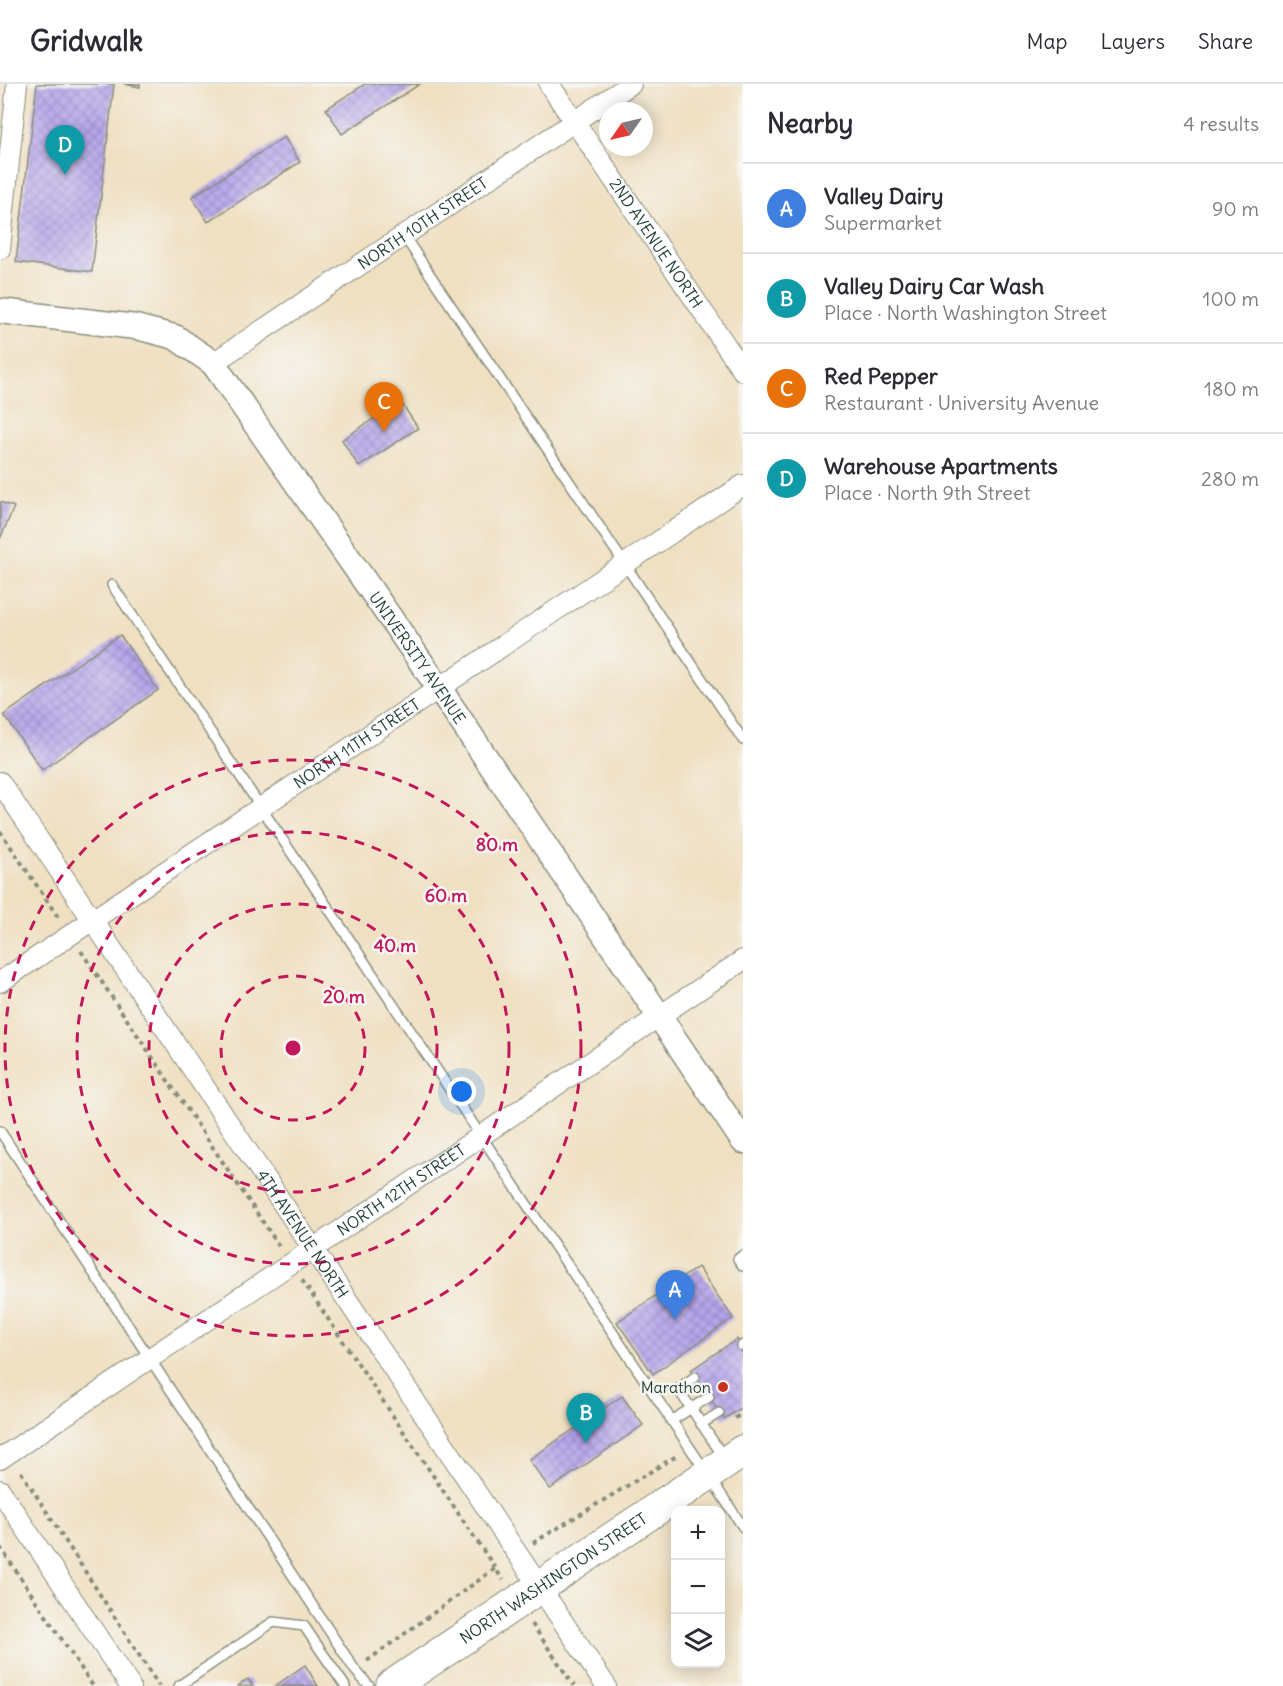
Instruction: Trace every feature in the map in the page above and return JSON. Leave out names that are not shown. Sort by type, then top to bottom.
[{"type":"main road","name":"NORTH WASHINGTON STREET","points":[[392,1686],[726,1463]]},
{"type":"street","points":[[0,249],[17,84]]},
{"type":"street","name":"2ND AVENUE NORTH","points":[[549,84],[743,371]]},
{"type":"street","name":"NORTH 10TH STREET","points":[[213,363],[631,84]]},
{"type":"street","name":"UNIVERSITY AVENUE","points":[[0,311],[136,327],[175,338],[213,363],[439,688],[743,1141]]},
{"type":"street","name":"NORTH 11TH STREET","points":[[0,982],[743,485]]},
{"type":"street","name":"4TH AVENUE NORTH","points":[[0,783],[606,1686]]},
{"type":"street","name":"NORTH 12TH STREET","points":[[4,1456],[743,960]]},
{"type":"street","points":[[0,1490],[130,1686]]},
{"type":"lane","points":[[404,236],[743,740]]},
{"type":"lane","points":[[112,585],[671,1421],[726,1463]]},
{"type":"lane","points":[[0,1131],[355,1670],[369,1686]]},
{"type":"lane","points":[[743,1255],[738,1259],[743,1266]]},
{"type":"lane","points":[[695,1377],[678,1389],[726,1463],[743,1527]]},
{"type":"lane","points":[[671,1421],[709,1397]]},
{"type":"lane","points":[[702,1424],[719,1413]]},
{"type":"lane","points":[[179,1686],[273,1622],[304,1626],[345,1686]]},
{"type":"path","points":[[4,1456],[159,1686]]},
{"type":"path","points":[[0,1547],[93,1686]]},
{"type":"building","points":[[37,84],[114,84],[92,272],[16,262]]},
{"type":"building","points":[[124,84],[140,84],[140,87]]},
{"type":"building","points":[[365,84],[420,84],[342,134],[326,109]]},
{"type":"building","points":[[284,137],[300,162],[208,222],[192,197]]},
{"type":"building","points":[[400,401],[418,428],[359,467],[342,440]]},
{"type":"building","points":[[0,502],[14,507],[0,539]]},
{"type":"building","points":[[120,635],[158,690],[42,770],[4,715]]},
{"type":"building","points":[[698,1267],[733,1318],[653,1374],[617,1322]]},
{"type":"building","name":"Marathon","points":[[737,1339],[743,1348],[743,1407],[724,1419],[691,1370]]},
{"type":"building","points":[[622,1396],[643,1425],[550,1489],[529,1460]]},
{"type":"building","points":[[305,1665],[318,1686],[275,1686]]},
{"type":"building","points":[[248,1679],[253,1686],[238,1686]]},
{"type":"place","name":"Warehouse Apartments","points":[[65,175]]},
{"type":"place","name":"Red Pepper","points":[[384,432]]},
{"type":"place","name":"Valley Dairy","points":[[675,1320]]},
{"type":"place","name":"Marathon","points":[[723,1387]]},
{"type":"place","name":"Valley Dairy Car Wash","points":[[586,1443]]}]
